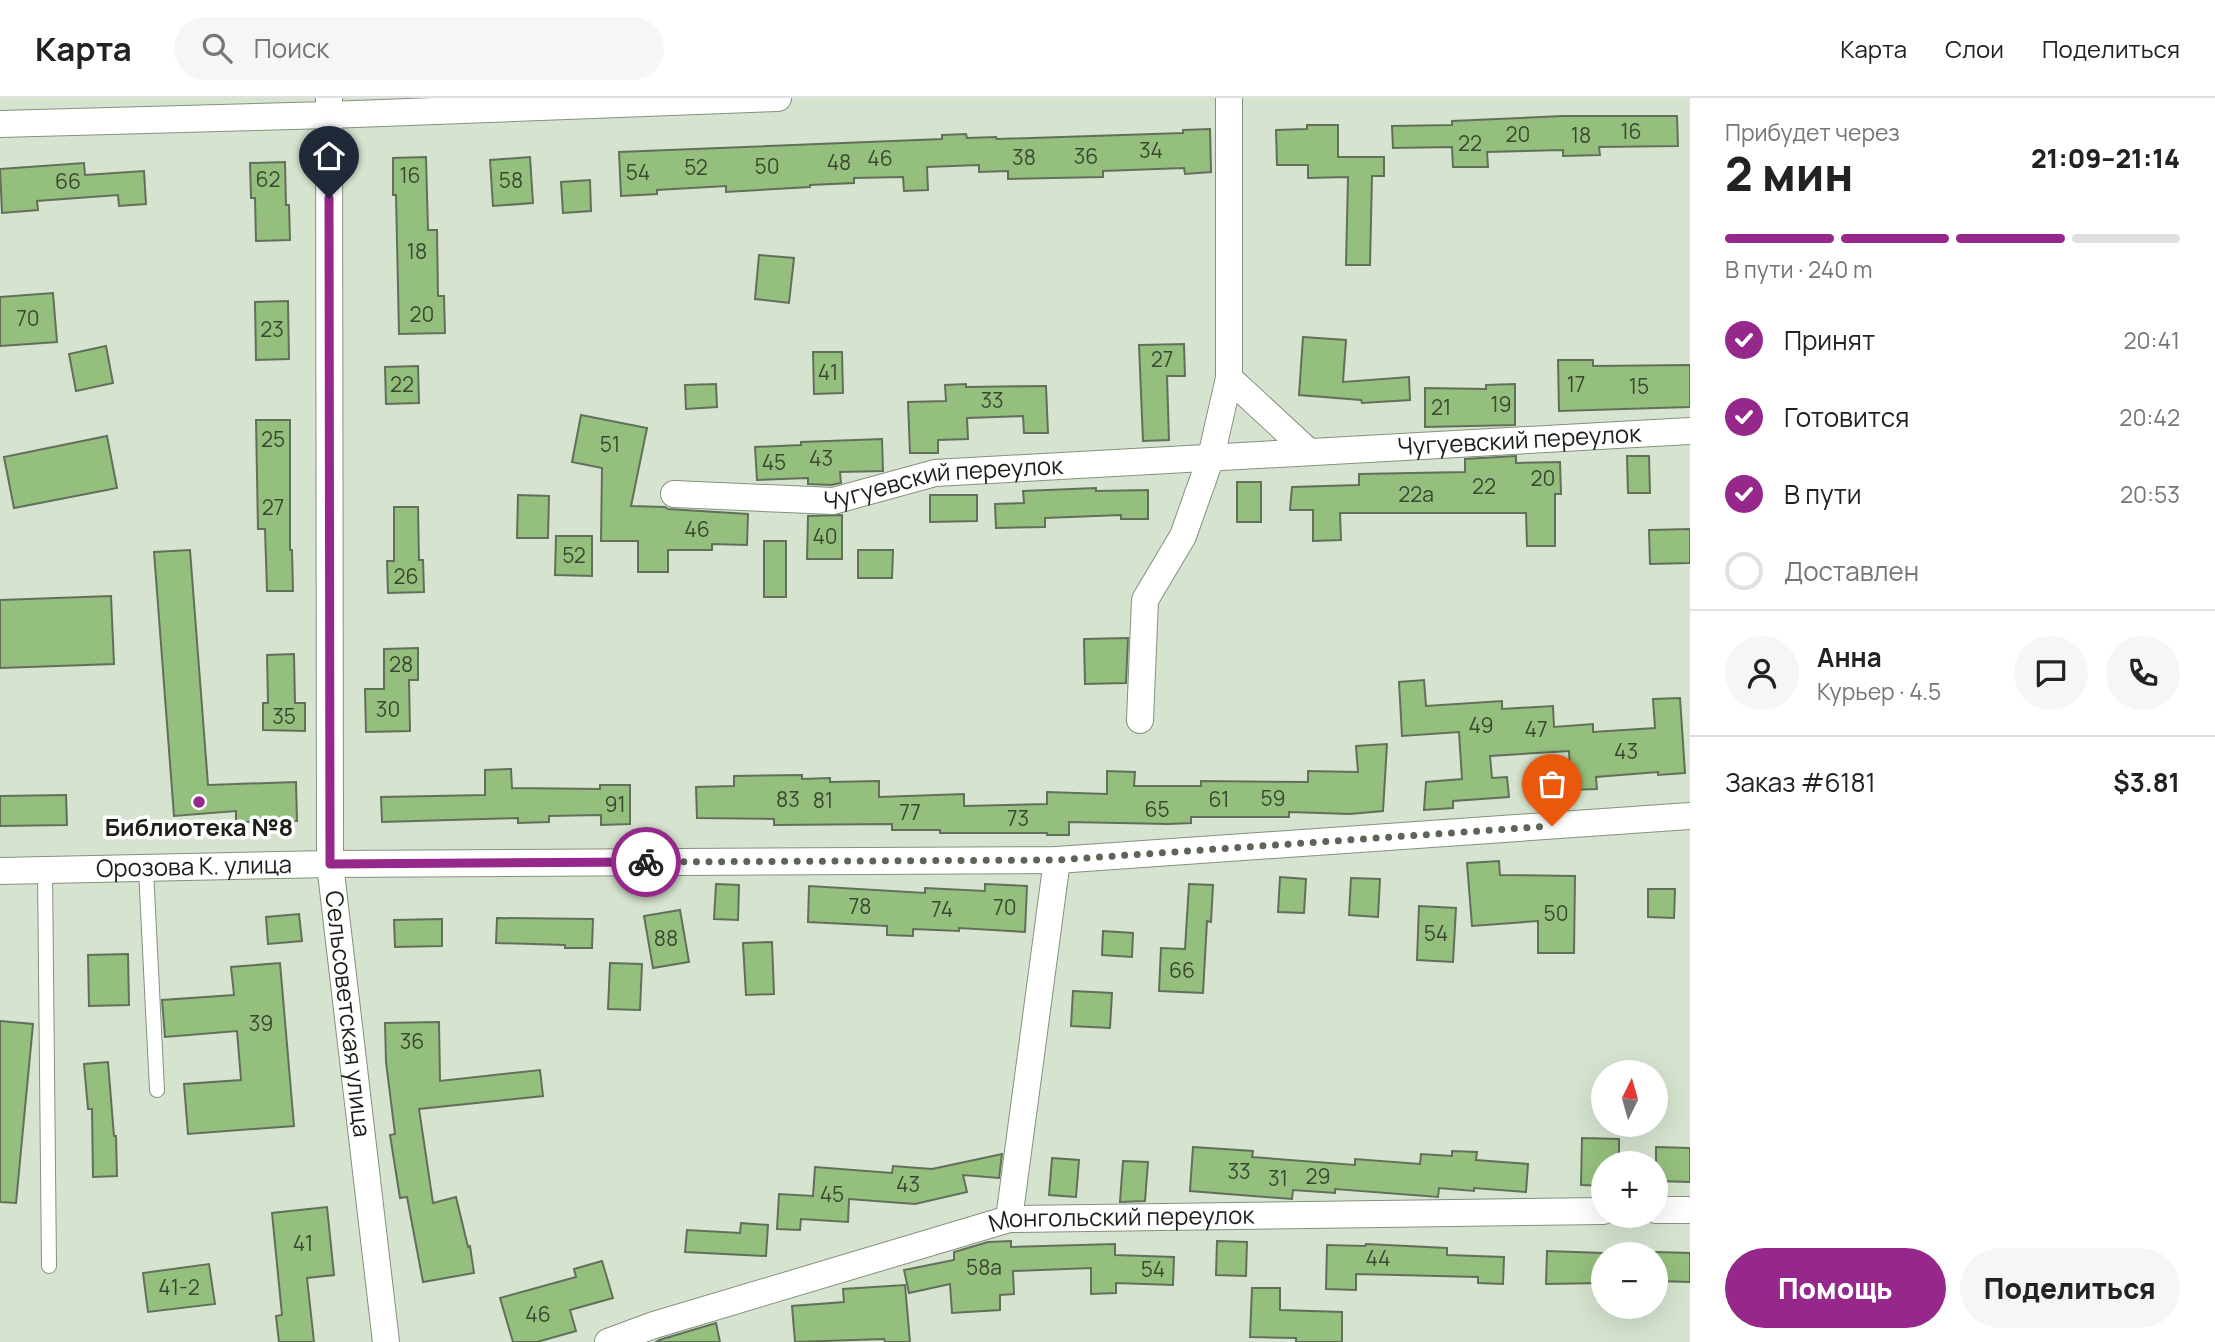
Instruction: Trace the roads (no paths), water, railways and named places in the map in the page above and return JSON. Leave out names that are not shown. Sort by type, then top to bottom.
[{"type":"street","points":[[0,124],[329,106],[778,98]]},
{"type":"street","points":[[1140,720],[1145,600],[1183,537],[1211,457],[1230,378],[1228,98]]},
{"type":"street","name":"Сельсоветская улица","points":[[329,106],[330,864],[386,1342]]},
{"type":"street","points":[[1230,378],[1309,452]]},
{"type":"street","name":"Чугуевский переулок","points":[[674,494],[834,501],[935,473],[1690,431]]},
{"type":"street","name":"Орозова К. улица","points":[[0,871],[330,864],[1057,860],[1690,817]]},
{"type":"street","points":[[1009,1219],[1057,860]]},
{"type":"street","points":[[1668,1210],[1690,1210]]},
{"type":"street","name":"Монгольский переулок","points":[[608,1342],[654,1325],[1009,1219],[1591,1211]]},
{"type":"lane","points":[[45,870],[49,1266]]},
{"type":"lane","points":[[146,870],[157,1090]]},
{"type":"place","name":"Библиотека №8","points":[[199,802]]}]
